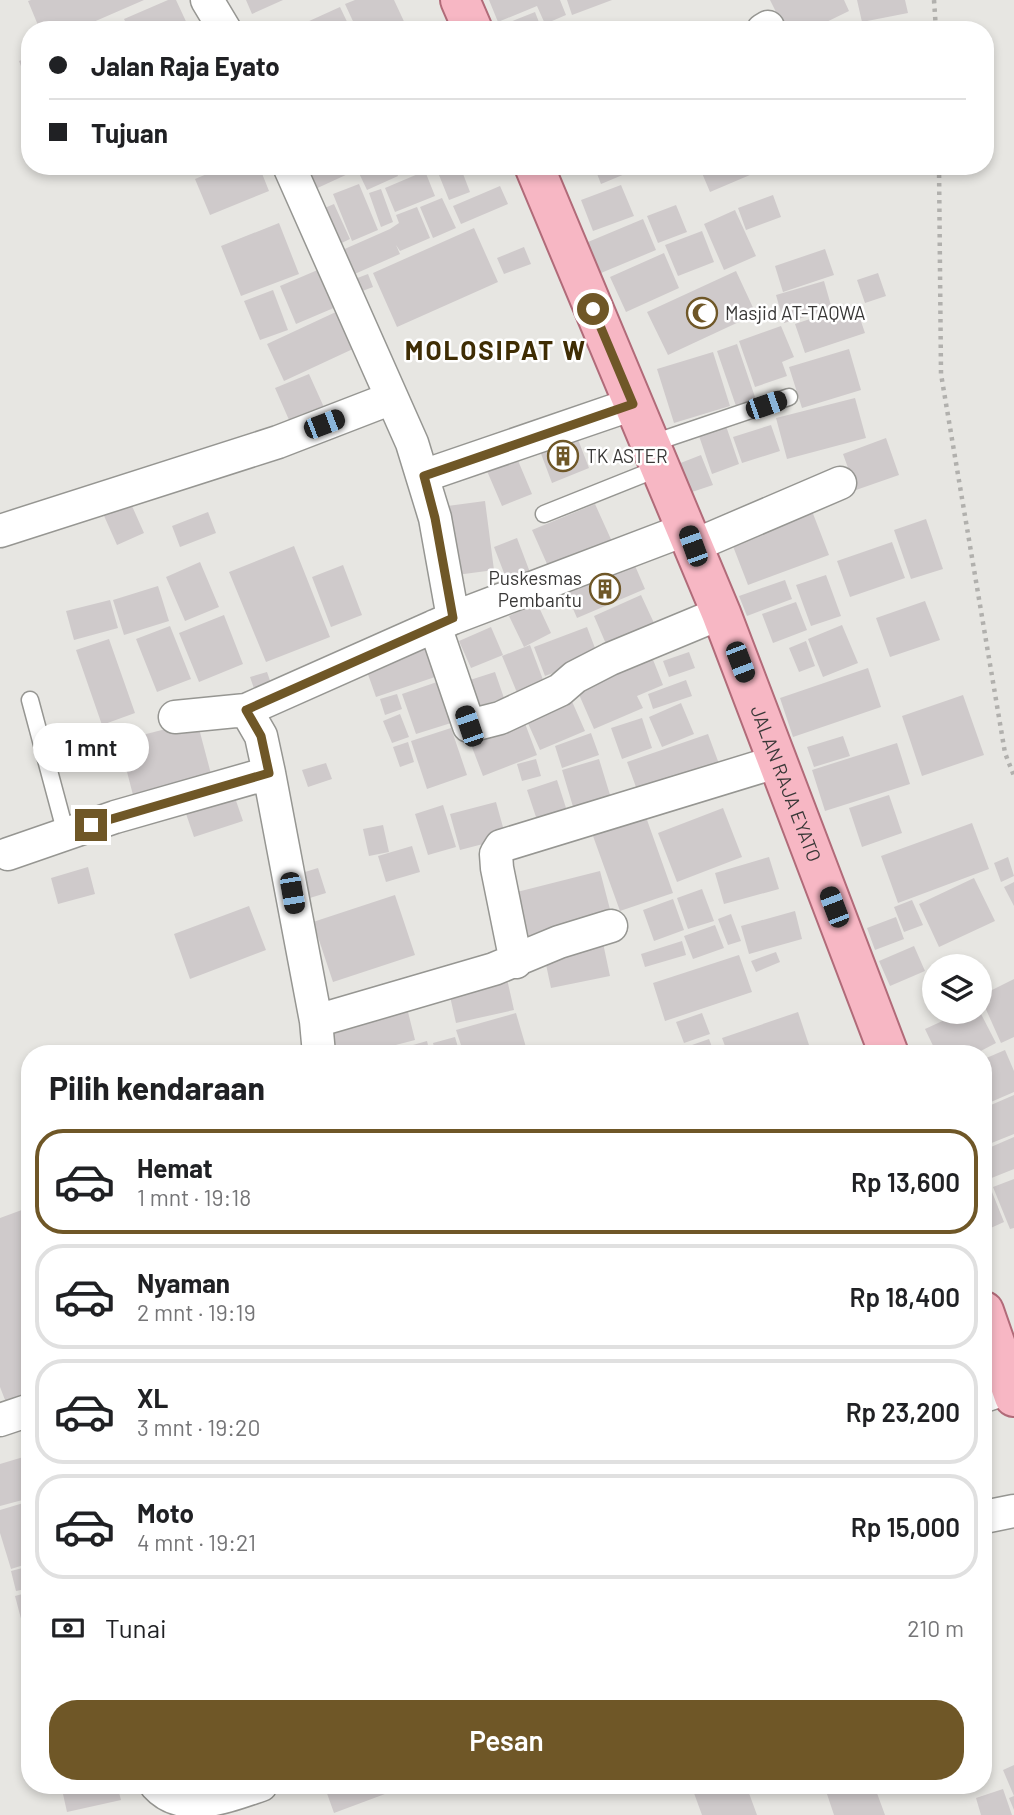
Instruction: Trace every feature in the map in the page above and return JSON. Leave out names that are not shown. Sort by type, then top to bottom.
[{"type":"main road","points":[[460,0],[469,21]]},
{"type":"main road","name":"JALAN RAJA EYATO","points":[[538,175],[721,613],[887,1045]]},
{"type":"main road","points":[[992,1346],[1003,1393]]},
{"type":"street","points":[[207,0],[220,21]]},
{"type":"street","points":[[293,175],[424,476],[435,518],[444,622],[469,726],[500,718],[560,690],[575,677],[610,659],[721,613]]},
{"type":"street","points":[[0,531],[278,442],[392,398]]},
{"type":"street","points":[[424,476],[633,404]]},
{"type":"street","points":[[175,717],[246,710],[444,622],[690,538],[840,483]]},
{"type":"street","points":[[246,710],[261,736],[269,773],[316,1021],[318,1045]]},
{"type":"street","points":[[516,962],[497,868],[496,854],[500,846],[779,761]]},
{"type":"street","points":[[8,854],[269,773]]},
{"type":"street","points":[[316,1021],[516,962],[559,942],[611,926]]},
{"type":"street","points":[[0,1420],[21,1413]]},
{"type":"street","points":[[992,1515],[1014,1511]]},
{"type":"street","points":[[166,1794],[184,1804],[202,1805],[234,1794]]},
{"type":"lane","points":[[544,514],[655,456],[789,397]]},
{"type":"lane","points":[[30,700],[66,834]]},
{"type":"path","points":[[934,0],[935,21]]},
{"type":"path","points":[[939,175],[941,374],[1005,753],[1014,776]]},
{"type":"building","points":[[144,0],[96,21],[36,21],[28,1]]},
{"type":"building","points":[[168,0],[176,0],[186,21],[125,21],[124,19]]},
{"type":"building","points":[[246,0],[283,0],[252,14]]},
{"type":"building","points":[[355,0],[394,0],[404,21],[353,21],[345,4]]},
{"type":"building","points":[[489,0],[560,0],[566,15],[552,21],[544,21],[537,6],[498,21]]},
{"type":"building","points":[[567,0],[612,0],[572,15]]},
{"type":"building","points":[[770,0],[844,0],[849,11],[828,21],[780,21]]},
{"type":"building","points":[[857,0],[905,0],[908,13],[862,21]]},
{"type":"building","points":[[340,7],[347,21],[309,21]]},
{"type":"building","points":[[535,12],[538,21],[512,21]]},
{"type":"building","points":[[205,175],[263,175],[269,191],[210,215],[195,179]]},
{"type":"building","points":[[303,175],[346,175],[311,191]]},
{"type":"building","points":[[360,175],[398,175],[398,176],[367,190]]},
{"type":"building","points":[[416,175],[427,175],[435,196],[395,212],[385,188]]},
{"type":"building","points":[[439,175],[463,175],[470,192],[449,200]]},
{"type":"building","points":[[598,175],[622,175],[601,184]]},
{"type":"building","points":[[703,175],[750,175],[710,192]]},
{"type":"building","points":[[359,184],[378,230],[352,241],[333,194]]},
{"type":"building","points":[[621,185],[634,216],[593,231],[581,200]]},
{"type":"building","points":[[500,186],[508,204],[461,224],[453,206]]},
{"type":"building","points":[[381,189],[393,222],[381,227],[369,193]]},
{"type":"building","points":[[773,195],[781,217],[746,230],[738,208]]},
{"type":"building","points":[[442,198],[456,228],[433,238],[420,207]]},
{"type":"building","points":[[334,204],[350,239],[329,249],[313,213]]},
{"type":"building","points":[[676,205],[687,232],[658,243],[647,216]]},
{"type":"building","points":[[417,207],[430,238],[400,251],[396,245],[400,254],[341,280],[331,255],[390,229],[399,223],[396,215]]},
{"type":"building","points":[[735,210],[756,256],[724,270],[704,224]]},
{"type":"building","points":[[643,219],[656,250],[601,273],[588,242]]},
{"type":"building","points":[[279,223],[299,274],[241,296],[221,246]]},
{"type":"building","points":[[474,228],[498,282],[397,327],[373,273]]},
{"type":"building","points":[[702,231],[714,262],[678,276],[665,245]]},
{"type":"building","points":[[524,247],[531,264],[504,274],[497,258]]},
{"type":"building","points":[[825,249],[834,275],[783,292],[775,266]]},
{"type":"building","points":[[664,253],[679,288],[626,312],[610,277]]},
{"type":"building","points":[[320,269],[336,307],[296,324],[280,286]]},
{"type":"building","name":"Masjid AT-TAQWA","points":[[736,271],[756,314],[668,355],[647,312]]},
{"type":"building","points":[[878,273],[886,296],[865,303],[857,280]]},
{"type":"building","points":[[368,274],[373,287],[357,293],[352,280]]},
{"type":"building","points":[[824,281],[832,309],[784,323],[776,295]]},
{"type":"building","points":[[273,290],[288,330],[260,340],[244,301]]},
{"type":"building","points":[[855,304],[865,333],[805,353],[795,324]]},
{"type":"building","points":[[338,311],[355,348],[284,381],[267,344]]},
{"type":"building","points":[[781,326],[794,357],[782,362],[787,376],[755,387],[739,341]]},
{"type":"building","points":[[737,344],[756,400],[736,406],[717,351]]},
{"type":"building","points":[[849,349],[861,390],[802,408],[789,367]]},
{"type":"building","points":[[713,352],[730,406],[674,423],[657,369]]},
{"type":"building","points":[[309,374],[327,414],[293,429],[275,388]]},
{"type":"building","points":[[855,398],[866,438],[787,459],[776,418]]},
{"type":"building","points":[[725,423],[739,464],[712,474],[698,433]]},
{"type":"building","points":[[771,425],[780,451],[742,463],[733,437]]},
{"type":"building","name":"TK ASTER","points":[[574,429],[589,468],[552,483],[537,443]]},
{"type":"building","points":[[886,438],[899,475],[856,490],[843,454]]},
{"type":"building","points":[[514,451],[532,494],[502,506],[484,464]]},
{"type":"building","points":[[701,455],[713,485],[689,493],[678,464]]},
{"type":"building","points":[[128,497],[144,533],[117,545],[101,509]]},
{"type":"building","points":[[485,501],[494,570],[449,576],[440,507]]},
{"type":"building","points":[[595,504],[614,546],[551,573],[532,530]]},
{"type":"building","points":[[812,511],[829,555],[748,585],[731,541]]},
{"type":"building","points":[[208,512],[216,533],[180,547],[172,526]]},
{"type":"building","points":[[926,519],[943,569],[911,579],[894,530]]},
{"type":"building","points":[[517,538],[534,583],[511,591],[494,547]]},
{"type":"building","points":[[892,542],[905,578],[850,597],[837,561]]},
{"type":"building","points":[[294,546],[330,637],[266,662],[229,572]]},
{"type":"building","name":"Puskesmas Pembantu","points":[[633,561],[645,589],[577,618],[565,590]]},
{"type":"building","points":[[200,562],[219,607],[185,621],[166,577]]},
{"type":"building","points":[[343,565],[362,615],[331,627],[312,577]]},
{"type":"building","points":[[826,575],[841,616],[811,626],[796,585]]},
{"type":"building","points":[[785,580],[792,599],[747,616],[739,596]]},
{"type":"building","points":[[158,586],[169,621],[124,635],[113,600]]},
{"type":"building","points":[[641,595],[654,623],[606,644],[594,616]]},
{"type":"building","points":[[110,600],[118,628],[74,640],[66,611]]},
{"type":"building","points":[[925,601],[940,640],[890,657],[876,618]]},
{"type":"building","points":[[796,602],[807,630],[773,643],[762,614]]},
{"type":"building","points":[[537,603],[551,633],[524,647],[509,616]]},
{"type":"building","points":[[224,615],[243,664],[199,682],[179,633]]},
{"type":"building","points":[[842,625],[858,663],[823,677],[808,639]]},
{"type":"building","points":[[170,626],[191,679],[157,692],[136,639]]},
{"type":"building","points":[[491,627],[503,655],[471,668],[459,641]]},
{"type":"building","points":[[587,627],[598,656],[545,676],[534,647]]},
{"type":"building","points":[[109,639],[135,713],[102,725],[76,650]]},
{"type":"building","points":[[806,641],[815,666],[799,672],[789,648]]},
{"type":"building","points":[[423,643],[435,677],[376,697],[364,663]]},
{"type":"building","points":[[530,645],[545,685],[518,695],[502,656]]},
{"type":"building","points":[[650,652],[663,685],[637,696],[643,708],[594,729],[574,683]]},
{"type":"building","points":[[689,652],[695,668],[669,677],[663,661]]},
{"type":"building","points":[[868,668],[881,707],[793,737],[780,698]]},
{"type":"building","points":[[267,672],[274,692],[257,697],[250,677]]},
{"type":"building","points":[[495,672],[504,698],[479,706],[470,680]]},
{"type":"building","points":[[686,680],[692,696],[653,709],[648,694]]},
{"type":"building","points":[[437,682],[451,723],[416,734],[402,694]]},
{"type":"building","points":[[567,690],[585,731],[540,750],[522,710]]},
{"type":"building","points":[[397,694],[402,709],[385,715],[380,699]]},
{"type":"building","points":[[963,695],[984,755],[922,776],[902,716]]},
{"type":"building","points":[[681,703],[694,734],[662,747],[649,717]]},
{"type":"building","points":[[521,713],[537,755],[483,776],[467,734]]},
{"type":"building","points":[[400,714],[409,737],[392,743],[383,721]]},
{"type":"building","points":[[642,718],[652,748],[622,759],[611,728]]},
{"type":"building","points":[[197,721],[211,774],[133,795],[119,741]]},
{"type":"building","points":[[451,728],[467,775],[427,789],[411,741]]},
{"type":"building","points":[[591,733],[599,755],[562,768],[555,746]]},
{"type":"building","points":[[708,734],[722,772],[641,801],[627,762]]},
{"type":"building","points":[[843,736],[850,756],[814,767],[807,747]]},
{"type":"building","points":[[408,742],[414,762],[400,767],[393,747]]},
{"type":"building","points":[[897,743],[910,784],[825,811],[812,770]]},
{"type":"building","points":[[536,759],[541,776],[522,781],[517,764]]},
{"type":"building","points":[[599,759],[614,808],[577,820],[562,770]]},
{"type":"building","points":[[326,763],[332,779],[308,787],[302,770]]},
{"type":"building","points":[[557,780],[567,811],[537,820],[527,790]]},
{"type":"building","points":[[232,789],[243,821],[194,837],[183,805]]},
{"type":"building","points":[[889,795],[902,833],[862,847],[849,808]]},
{"type":"building","points":[[496,802],[506,838],[460,850],[450,814]]},
{"type":"building","points":[[443,805],[456,847],[428,855],[415,814]]},
{"type":"building","points":[[723,808],[742,857],[677,882],[658,833]]},
{"type":"building","points":[[646,817],[673,893],[620,911],[593,836]]},
{"type":"building","points":[[972,823],[989,869],[898,903],[881,856]]},
{"type":"building","points":[[383,825],[389,852],[369,856],[363,829]]},
{"type":"building","points":[[412,846],[420,872],[386,882],[378,856]]},
{"type":"building","points":[[769,857],[779,889],[724,904],[715,873]]},
{"type":"building","points":[[1008,857],[1014,876],[1001,882],[994,863]]},
{"type":"building","points":[[88,867],[95,894],[58,904],[51,878]]},
{"type":"building","points":[[318,868],[326,893],[300,901],[292,876]]},
{"type":"building","points":[[600,871],[612,917],[529,938],[517,892]]},
{"type":"building","points":[[974,878],[995,921],[939,947],[919,904]]},
{"type":"building","points":[[1014,882],[1014,906],[1004,887]]},
{"type":"building","points":[[702,889],[714,921],[688,929],[677,898]]},
{"type":"building","points":[[395,895],[415,955],[333,982],[313,922]]},
{"type":"building","points":[[673,899],[684,930],[654,941],[643,910]]},
{"type":"building","points":[[912,900],[923,925],[904,932],[894,907]]},
{"type":"building","points":[[249,906],[266,950],[190,979],[174,934]]},
{"type":"building","points":[[795,911],[802,939],[749,954],[741,926]]},
{"type":"building","points":[[731,914],[741,941],[728,945],[718,919]]},
{"type":"building","points":[[896,917],[904,939],[875,950],[867,928]]},
{"type":"building","points":[[715,925],[724,948],[693,959],[684,936]]},
{"type":"building","points":[[682,941],[686,955],[645,967],[641,954]]},
{"type":"building","points":[[603,943],[610,976],[551,988],[544,955]]},
{"type":"building","points":[[914,946],[922,964],[922,972],[890,986],[879,961]]},
{"type":"building","points":[[776,952],[780,962],[756,972],[751,961]]},
{"type":"building","points":[[739,955],[752,992],[665,1021],[653,983]]},
{"type":"building","points":[[505,970],[514,1010],[456,1023],[447,983]]},
{"type":"building","points":[[1014,979],[1014,1037],[1001,1043],[992,1023],[992,990]]},
{"type":"building","points":[[406,1004],[415,1040],[396,1045],[324,1045],[319,1026]]},
{"type":"building","points":[[798,1012],[809,1045],[725,1045],[722,1038]]},
{"type":"building","points":[[516,1013],[525,1045],[461,1045],[456,1030]]},
{"type":"building","points":[[702,1013],[710,1034],[684,1043],[676,1022]]},
{"type":"building","points":[[936,1024],[986,1024],[996,1043],[992,1045],[933,1045],[925,1029]]},
{"type":"building","points":[[455,1037],[457,1045],[434,1045]]},
{"type":"building","points":[[709,1039],[711,1045],[692,1045]]},
{"type":"building","points":[[1005,1050],[1014,1071],[1014,1092],[992,1102],[992,1056]]},
{"type":"building","points":[[1014,1095],[1014,1134],[992,1143],[992,1105]]},
{"type":"building","points":[[1014,1137],[1014,1169],[992,1178],[992,1147]]},
{"type":"building","points":[[1014,1179],[1014,1228],[1010,1229],[993,1187]]},
{"type":"building","points":[[992,1192],[1004,1222],[992,1227]]},
{"type":"building","points":[[21,1210],[21,1400],[7,1405],[0,1387],[0,1218]]},
{"type":"building","points":[[21,1458],[21,1500],[0,1506],[0,1464]]},
{"type":"building","points":[[21,1504],[21,1566],[11,1569],[0,1533],[0,1510]]},
{"type":"building","points":[[21,1568],[21,1590],[16,1591],[11,1571]]},
{"type":"building","points":[[21,1594],[21,1619],[15,1596]]},
{"type":"building","points":[[1014,1765],[1014,1796],[1003,1770]]},
{"type":"building","points":[[1003,1789],[1012,1815],[981,1815],[976,1798]]},
{"type":"building","points":[[63,1794],[119,1794],[121,1800],[67,1812]]},
{"type":"building","points":[[327,1794],[385,1794],[334,1813]]},
{"type":"building","points":[[694,1794],[749,1794],[757,1815],[702,1815]]},
{"type":"building","points":[[827,1794],[877,1794],[885,1815],[834,1815]]},
{"type":"building","points":[[1014,1796],[1014,1810],[1009,1798]]},
{"type":"place","name":"Masjid AT-TAQWA","points":[[702,313]]},
{"type":"place","name":"TK ASTER","points":[[563,456]]},
{"type":"place","name":"Puskesmas Pembantu","points":[[605,589]]},
{"type":"district","name":"MOLOSIPAT W","points":[[496,351]]},
{"type":"route","points":[[91,825],[269,773],[261,736],[246,710],[453,618],[435,518],[424,476],[633,404],[593,309]]}]
